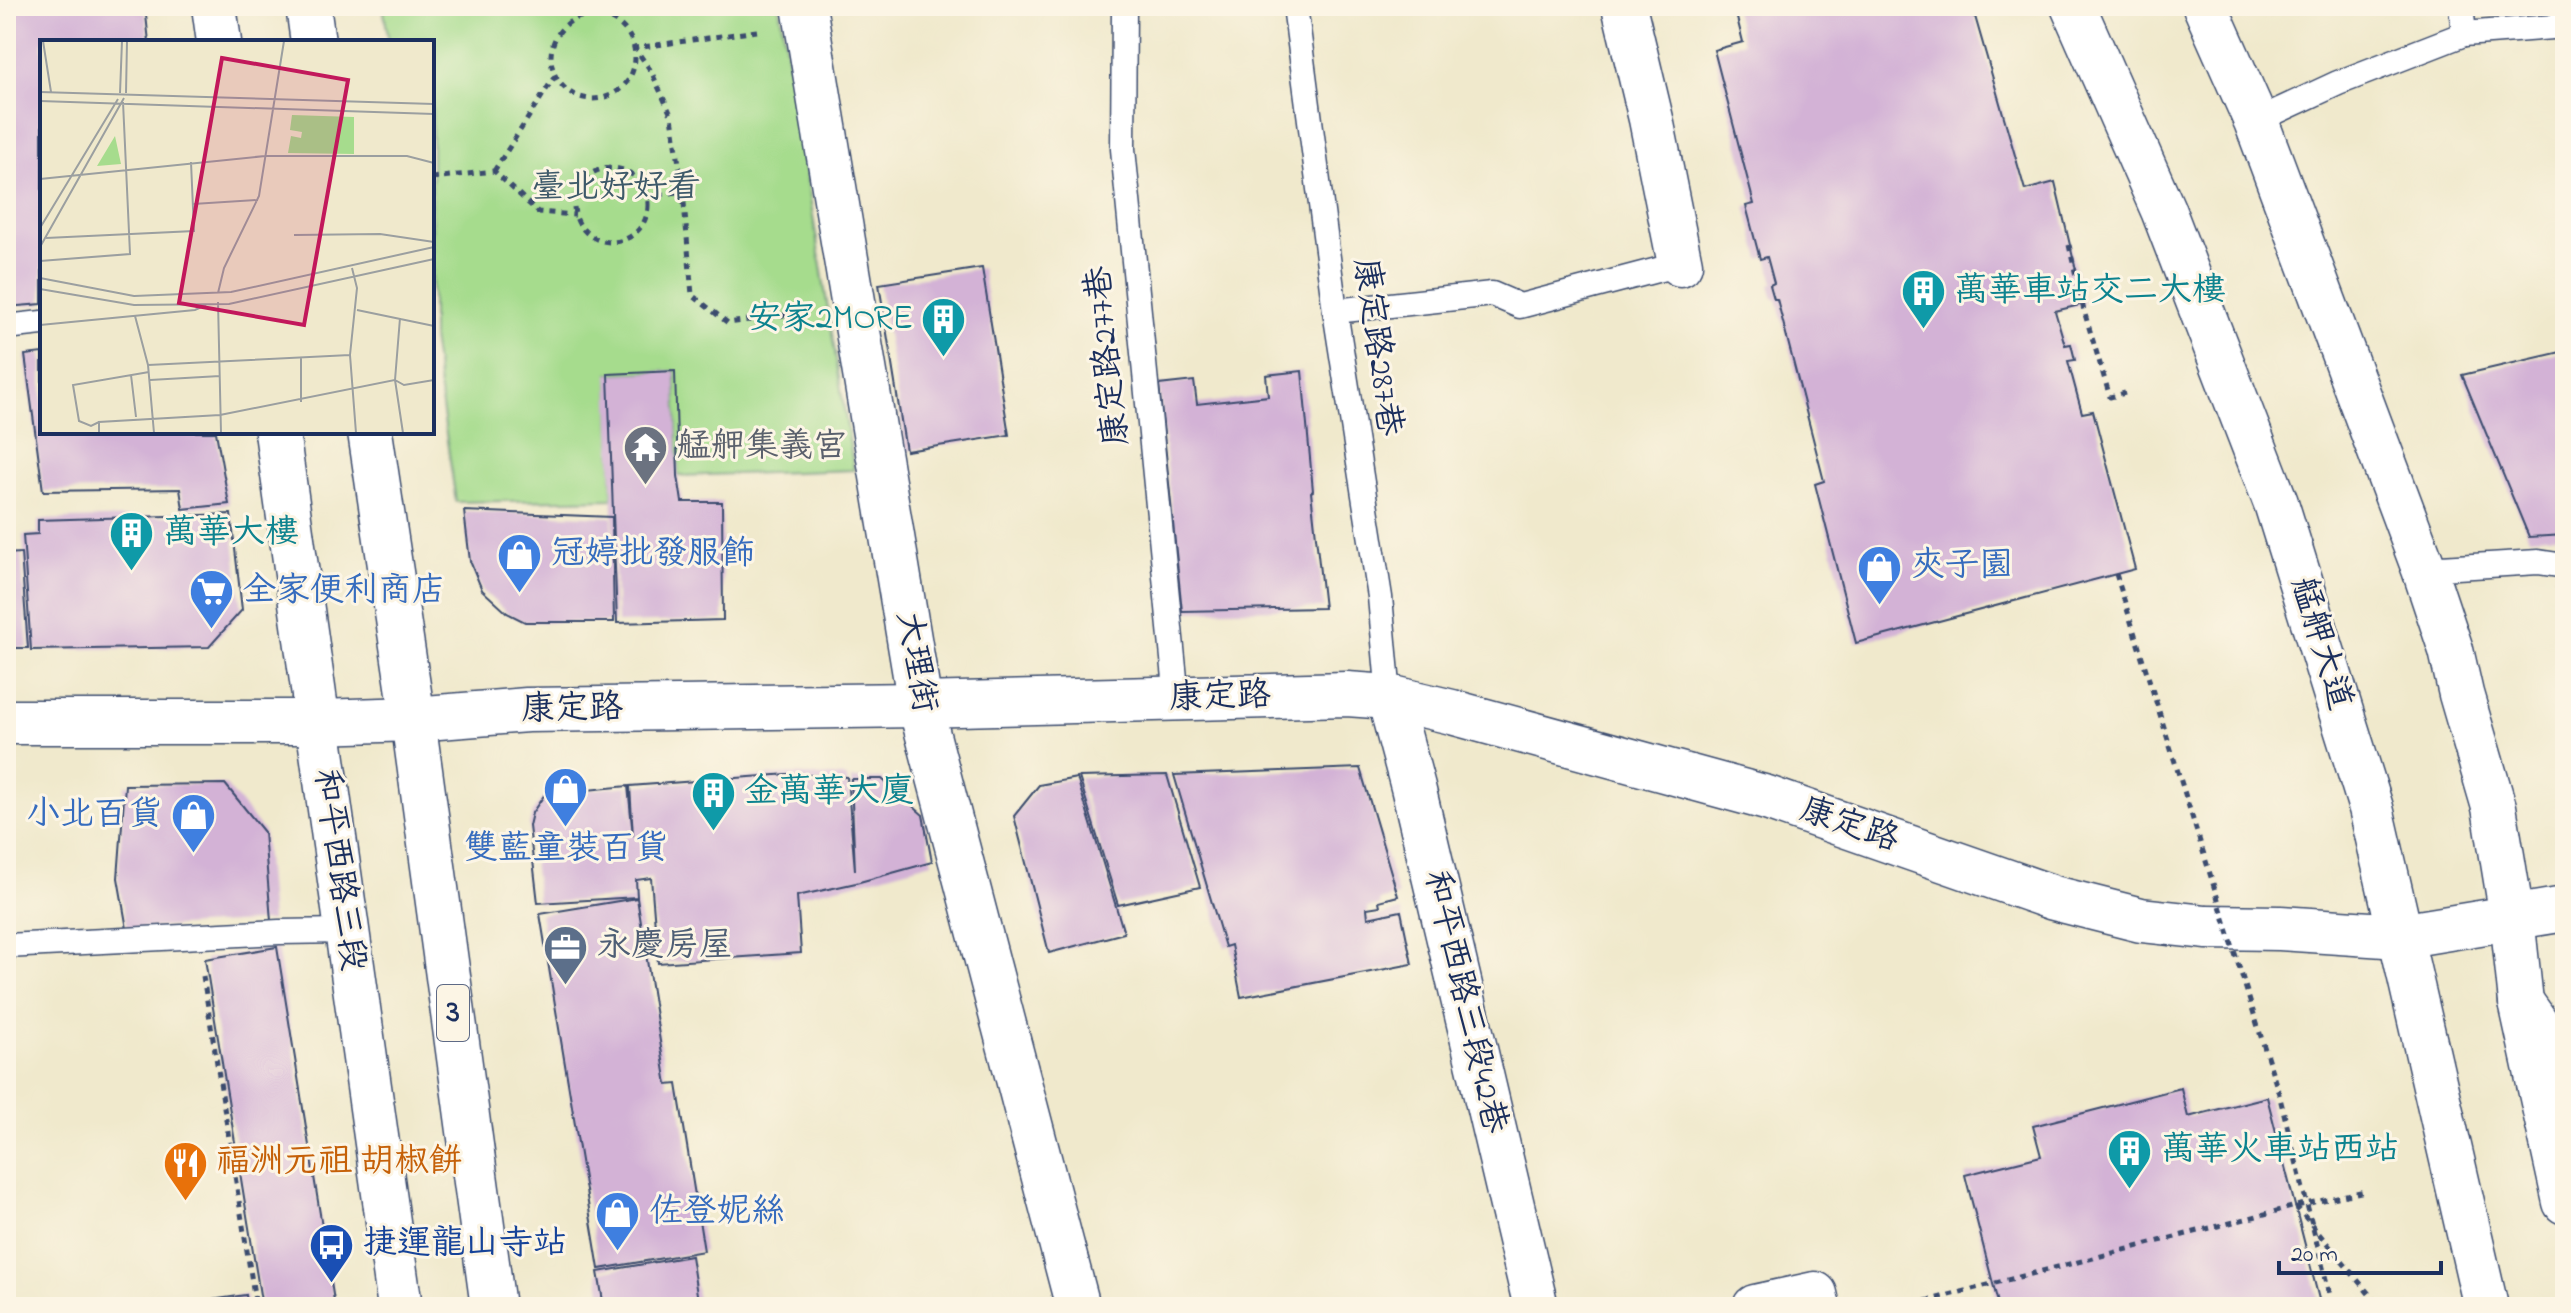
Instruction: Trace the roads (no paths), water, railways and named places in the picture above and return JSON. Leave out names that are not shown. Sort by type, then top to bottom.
[{"type":"street","points":[[214,6],[219,40]]},
{"type":"street","points":[[308,6],[313,40]]},
{"type":"street","points":[[1624,6],[1651,119],[1680,264]]},
{"type":"street","name":"艋舺大道","points":[[2073,6],[2163,210],[2276,503],[2371,808],[2486,1307]]},
{"type":"street","points":[[2205,6],[2256,121],[2424,569],[2451,650],[2494,807],[2512,917],[2521,1002],[2565,1202]]},
{"type":"street","name":"大理街","points":[[805,15],[920,705],[1078,1307]]},
{"type":"street","name":"和平西路三段","points":[[277,434],[400,1307]]},
{"type":"street","name":"3","points":[[370,434],[413,719],[493,1307]]},
{"type":"street","name":"康定路","points":[[6,722],[319,722],[413,719],[527,710],[920,705],[1347,694],[1389,697],[1767,798],[2054,898],[2141,920],[2206,927],[2280,928],[2400,936],[2565,909]]},
{"type":"street","name":"和平西路三段42巷","points":[[1389,697],[1536,1307]]},
{"type":"street","points":[[2521,1002],[2565,1064]]},
{"type":"street","points":[[1755,1307],[1816,1301]]},
{"type":"lane","name":"康定路277巷","points":[[1124,6],[1123,149],[1177,699]]},
{"type":"lane","name":"康定路287巷","points":[[1295,6],[1335,311],[1380,597],[1389,697]]},
{"type":"lane","points":[[2461,6],[2464,34]]},
{"type":"lane","points":[[2256,121],[2338,83],[2464,34],[2565,26]]},
{"type":"lane","points":[[1335,311],[1492,294],[1520,306],[1680,264]]},
{"type":"lane","points":[[6,327],[40,323]]},
{"type":"lane","points":[[2424,569],[2538,562],[2565,566]]},
{"type":"lane","points":[[6,946],[197,935],[346,931]]},
{"type":"place","name":"萬華車站交二大樓","points":[[1923,331]]},
{"type":"place","name":"安家2MORE","points":[[944,359]]},
{"type":"place","name":"艋舺集義宮","points":[[646,487]]},
{"type":"place","name":"萬華大樓","points":[[132,573]]},
{"type":"place","name":"冠婷批發服飾","points":[[520,594]]},
{"type":"place","name":"夾子園","points":[[1880,606]]},
{"type":"place","name":"全家便利商店","points":[[211,631]]},
{"type":"place","name":"雙藍童裝百貨","points":[[566,829]]},
{"type":"place","name":"金萬華大廈","points":[[713,832]]},
{"type":"place","name":"小北百貨","points":[[193,855]]},
{"type":"place","name":"永慶房屋","points":[[566,986]]},
{"type":"place","name":"萬華火車站西站","points":[[2130,1190]]},
{"type":"place","name":"福洲元祖 胡椒餅","points":[[185,1202]]},
{"type":"place","name":"佐登妮絲","points":[[618,1252]]},
{"type":"place","name":"捷運龍山寺站","points":[[332,1284]]},
{"type":"park label","name":"臺北好好看","points":[[616,189]]}]
